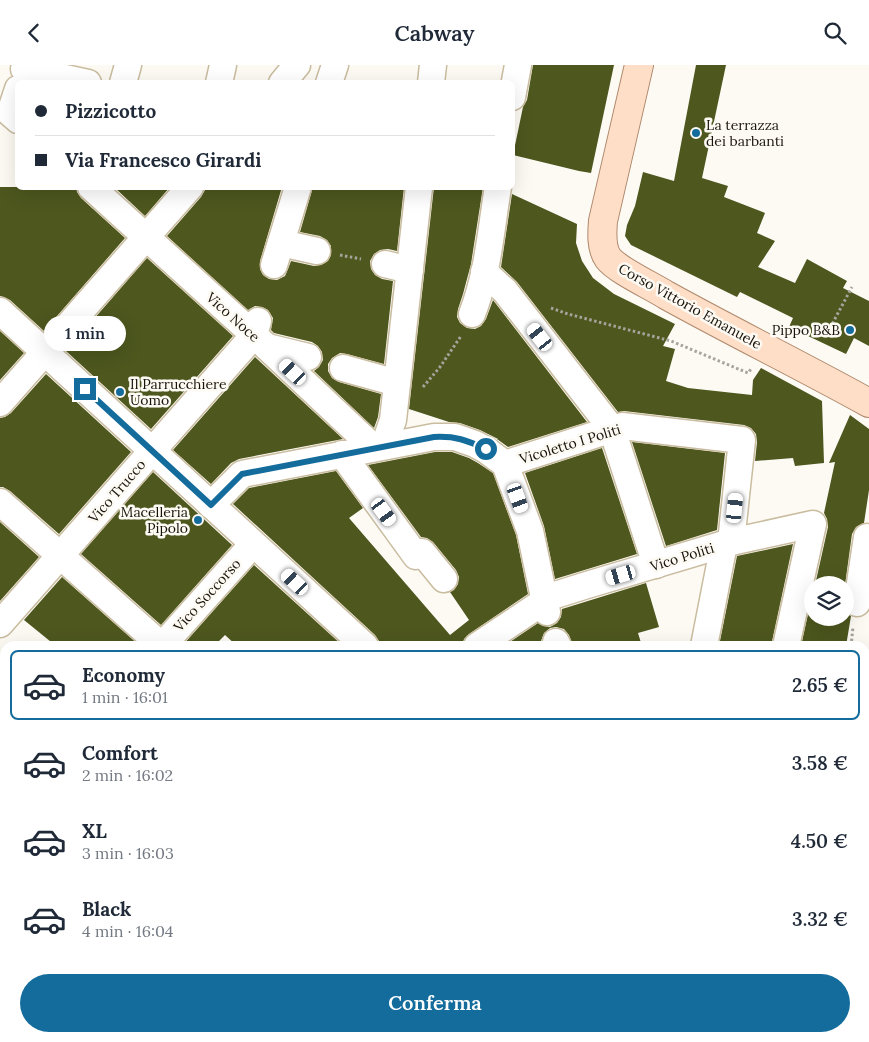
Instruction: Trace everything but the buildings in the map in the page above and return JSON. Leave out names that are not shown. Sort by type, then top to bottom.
[{"type":"main road","name":"Corso Vittorio Emanuele","points":[[639,65],[603,221],[602,241],[609,259],[633,276],[689,307],[867,399]]},
{"type":"street","points":[[124,80],[128,65]]},
{"type":"street","points":[[220,80],[223,65]]},
{"type":"street","points":[[284,80],[297,65]]},
{"type":"street","points":[[330,80],[335,65]]},
{"type":"street","points":[[430,80],[432,65]]},
{"type":"street","points":[[515,81],[518,65]]},
{"type":"street","points":[[22,77],[55,80]]},
{"type":"street","points":[[15,98],[10,113],[15,117]]},
{"type":"street","name":"Vico Noce","points":[[94,190],[259,334],[379,447]]},
{"type":"street","points":[[0,403],[187,190]]},
{"type":"street","points":[[297,190],[278,254],[317,251]]},
{"type":"street","points":[[379,447],[406,390],[398,267],[418,190]]},
{"type":"street","points":[[472,313],[480,292],[484,273],[498,190]]},
{"type":"street","points":[[484,273],[505,291],[612,429],[656,565]]},
{"type":"street","points":[[0,311],[360,641]]},
{"type":"street","points":[[259,334],[308,357]]},
{"type":"street","name":"Vico Trucco","points":[[0,625],[152,451],[259,334]]},
{"type":"street","points":[[343,368],[406,390]]},
{"type":"street","name":"Vicoletto I Politi","points":[[505,464],[622,426],[742,440],[727,543],[705,641]]},
{"type":"street","points":[[211,505],[242,474],[434,437],[455,437],[486,449],[505,464],[530,531],[546,607]]},
{"type":"street","points":[[342,454],[416,556],[422,552],[444,579]]},
{"type":"street","points":[[0,502],[156,641]]},
{"type":"street","name":"Vico Politi","points":[[486,641],[546,607],[552,596],[727,543],[813,524],[787,641]]},
{"type":"street","points":[[857,603],[867,537]]},
{"type":"street","name":"Vico Soccorso","points":[[166,641],[253,544]]},
{"type":"path","points":[[317,251],[398,267]]},
{"type":"path","points":[[830,328],[852,287]]},
{"type":"path","points":[[544,304],[568,314],[671,341],[748,373],[751,369],[743,365]]},
{"type":"path","points":[[406,390],[440,367],[456,345],[472,313]]},
{"type":"place","name":"La terrazza dei barbanti","points":[[696,133]]},
{"type":"place","name":"Pippo B&B","points":[[850,330]]},
{"type":"place","name":"Il Parrucchiere Uomo","points":[[120,392]]},
{"type":"place","name":"Macelleria Pipolo","points":[[198,520]]},
{"type":"route","points":[[85,389],[211,505],[242,474],[434,437],[455,437],[486,449]]}]
